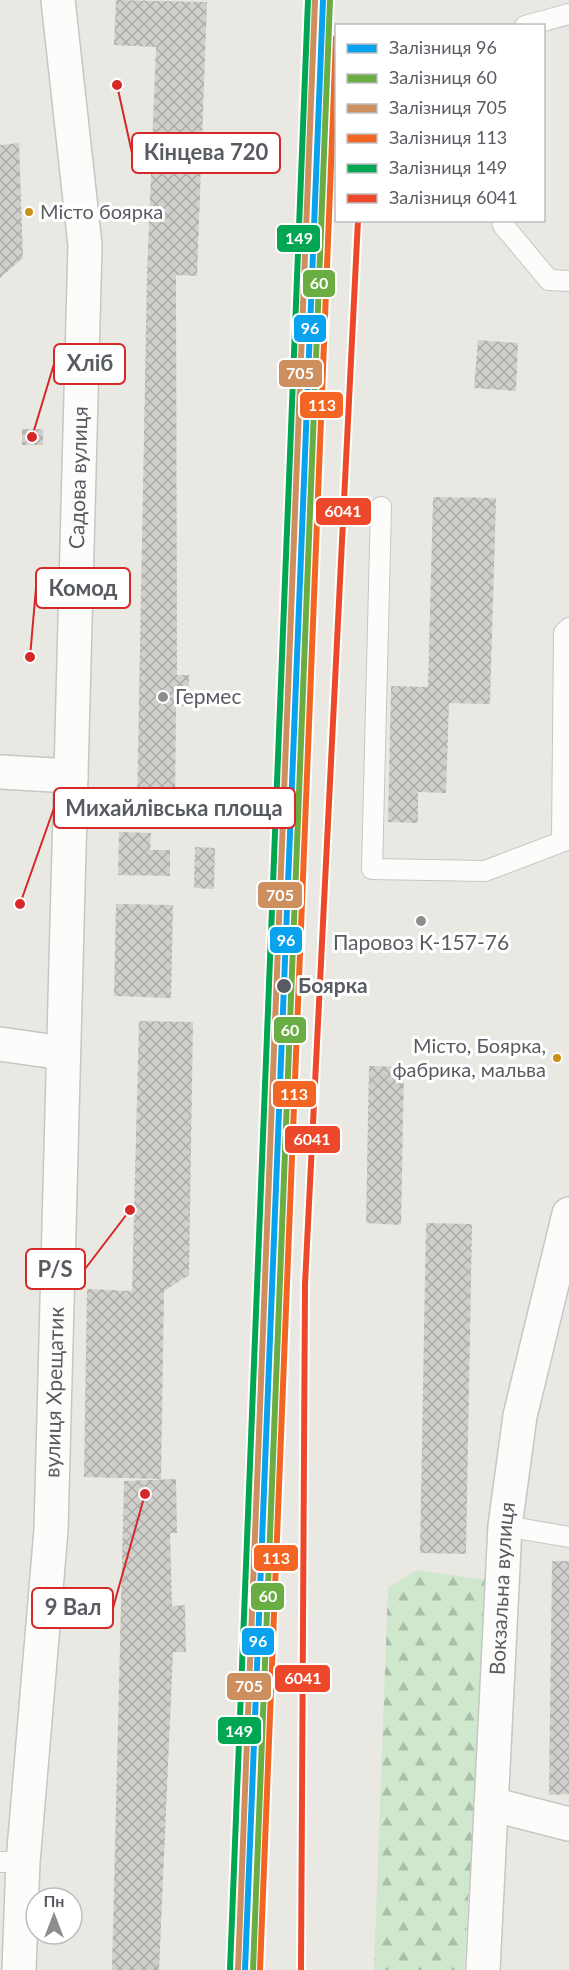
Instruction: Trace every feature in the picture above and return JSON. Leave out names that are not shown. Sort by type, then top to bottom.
[{"type":"street","name":"Садова вулиця","points":[[58,0],[85,245],[71,776]]},
{"type":"street","points":[[0,772],[71,776]]},
{"type":"street","name":"вулиця Хрещатик","points":[[19,1970],[12,1862],[51,1530],[71,776]]},
{"type":"street","points":[[0,1044],[63,1053]]},
{"type":"street","name":"Вокзальна вулиця","points":[[483,1970],[505,1526],[520,1416],[569,1214]]},
{"type":"street","points":[[491,1804],[569,1824]]},
{"type":"lane","points":[[532,24],[569,14]]},
{"type":"lane","points":[[502,222],[549,280],[569,281]]},
{"type":"lane","points":[[381,507],[372,868],[484,871],[566,840],[564,633],[569,628]]},
{"type":"lane","points":[[505,1526],[569,1537]]},
{"type":"green space","points":[[417,1570],[487,1580],[464,1970],[374,1970],[388,1588]]},
{"type":"building","points":[[116,0],[207,2],[197,276],[176,275],[177,675],[189,675],[189,706],[176,706],[175,807],[137,807],[147,275],[156,47],[114,45]]},
{"type":"building","points":[[19,143],[23,258],[0,278],[0,145]]},
{"type":"building","points":[[478,340],[518,343],[516,391],[474,388]]},
{"type":"building","points":[[22,429],[43,429],[43,445],[22,445]]},
{"type":"building","points":[[433,497],[496,498],[490,704],[449,703],[446,793],[418,792],[418,823],[388,822],[391,686],[428,687]]},
{"type":"building","points":[[119,832],[151,833],[150,850],[170,850],[170,876],[118,875]]},
{"type":"building","points":[[195,847],[215,848],[214,889],[194,888]]},
{"type":"building","points":[[116,904],[173,905],[171,998],[114,996]]},
{"type":"building","points":[[139,1021],[193,1022],[189,1275],[164,1291],[161,1479],[84,1477],[87,1289],[132,1291]]},
{"type":"building","points":[[369,1066],[404,1067],[401,1225],[366,1223]]},
{"type":"building","points":[[426,1223],[472,1224],[466,1554],[420,1553]]},
{"type":"building","points":[[176,1479],[177,1533],[170,1533],[172,1606],[185,1605],[186,1652],[173,1652],[159,1970],[112,1970],[124,1481]]},
{"type":"building","points":[[552,1561],[569,1561],[569,1794],[549,1795]]},
{"type":"rail line","name":"149","points":[[230,1969],[308,0]]},
{"type":"rail line","name":"705","points":[[238,1970],[315,0]]},
{"type":"rail line","name":"96","points":[[245,1970],[323,0]]},
{"type":"rail line","name":"60","points":[[253,1970],[330,0]]},
{"type":"rail line","name":"113","points":[[260,1970],[335,63]]},
{"type":"rail line","name":"6041","points":[[301,1970],[305,1284],[358,222]]},
{"type":"place","name":"Кінцева 720","points":[[117,85]]},
{"type":"place","name":"Місто боярка","points":[[29,212]]},
{"type":"place","name":"Хліб","points":[[32,437]]},
{"type":"place","name":"Комод","points":[[30,657]]},
{"type":"place","name":"Гермес","points":[[163,697]]},
{"type":"place","name":"Михайлівська площа","points":[[20,904]]},
{"type":"place","name":"Паровоз К-157-76","points":[[421,921]]},
{"type":"place","name":"Боярка","points":[[284,986]]},
{"type":"place","name":"Місто, Боярка, фабрика, мальва","points":[[557,1058]]},
{"type":"place","name":"P/S","points":[[130,1210]]},
{"type":"place","name":"9 Вал","points":[[145,1494]]}]
